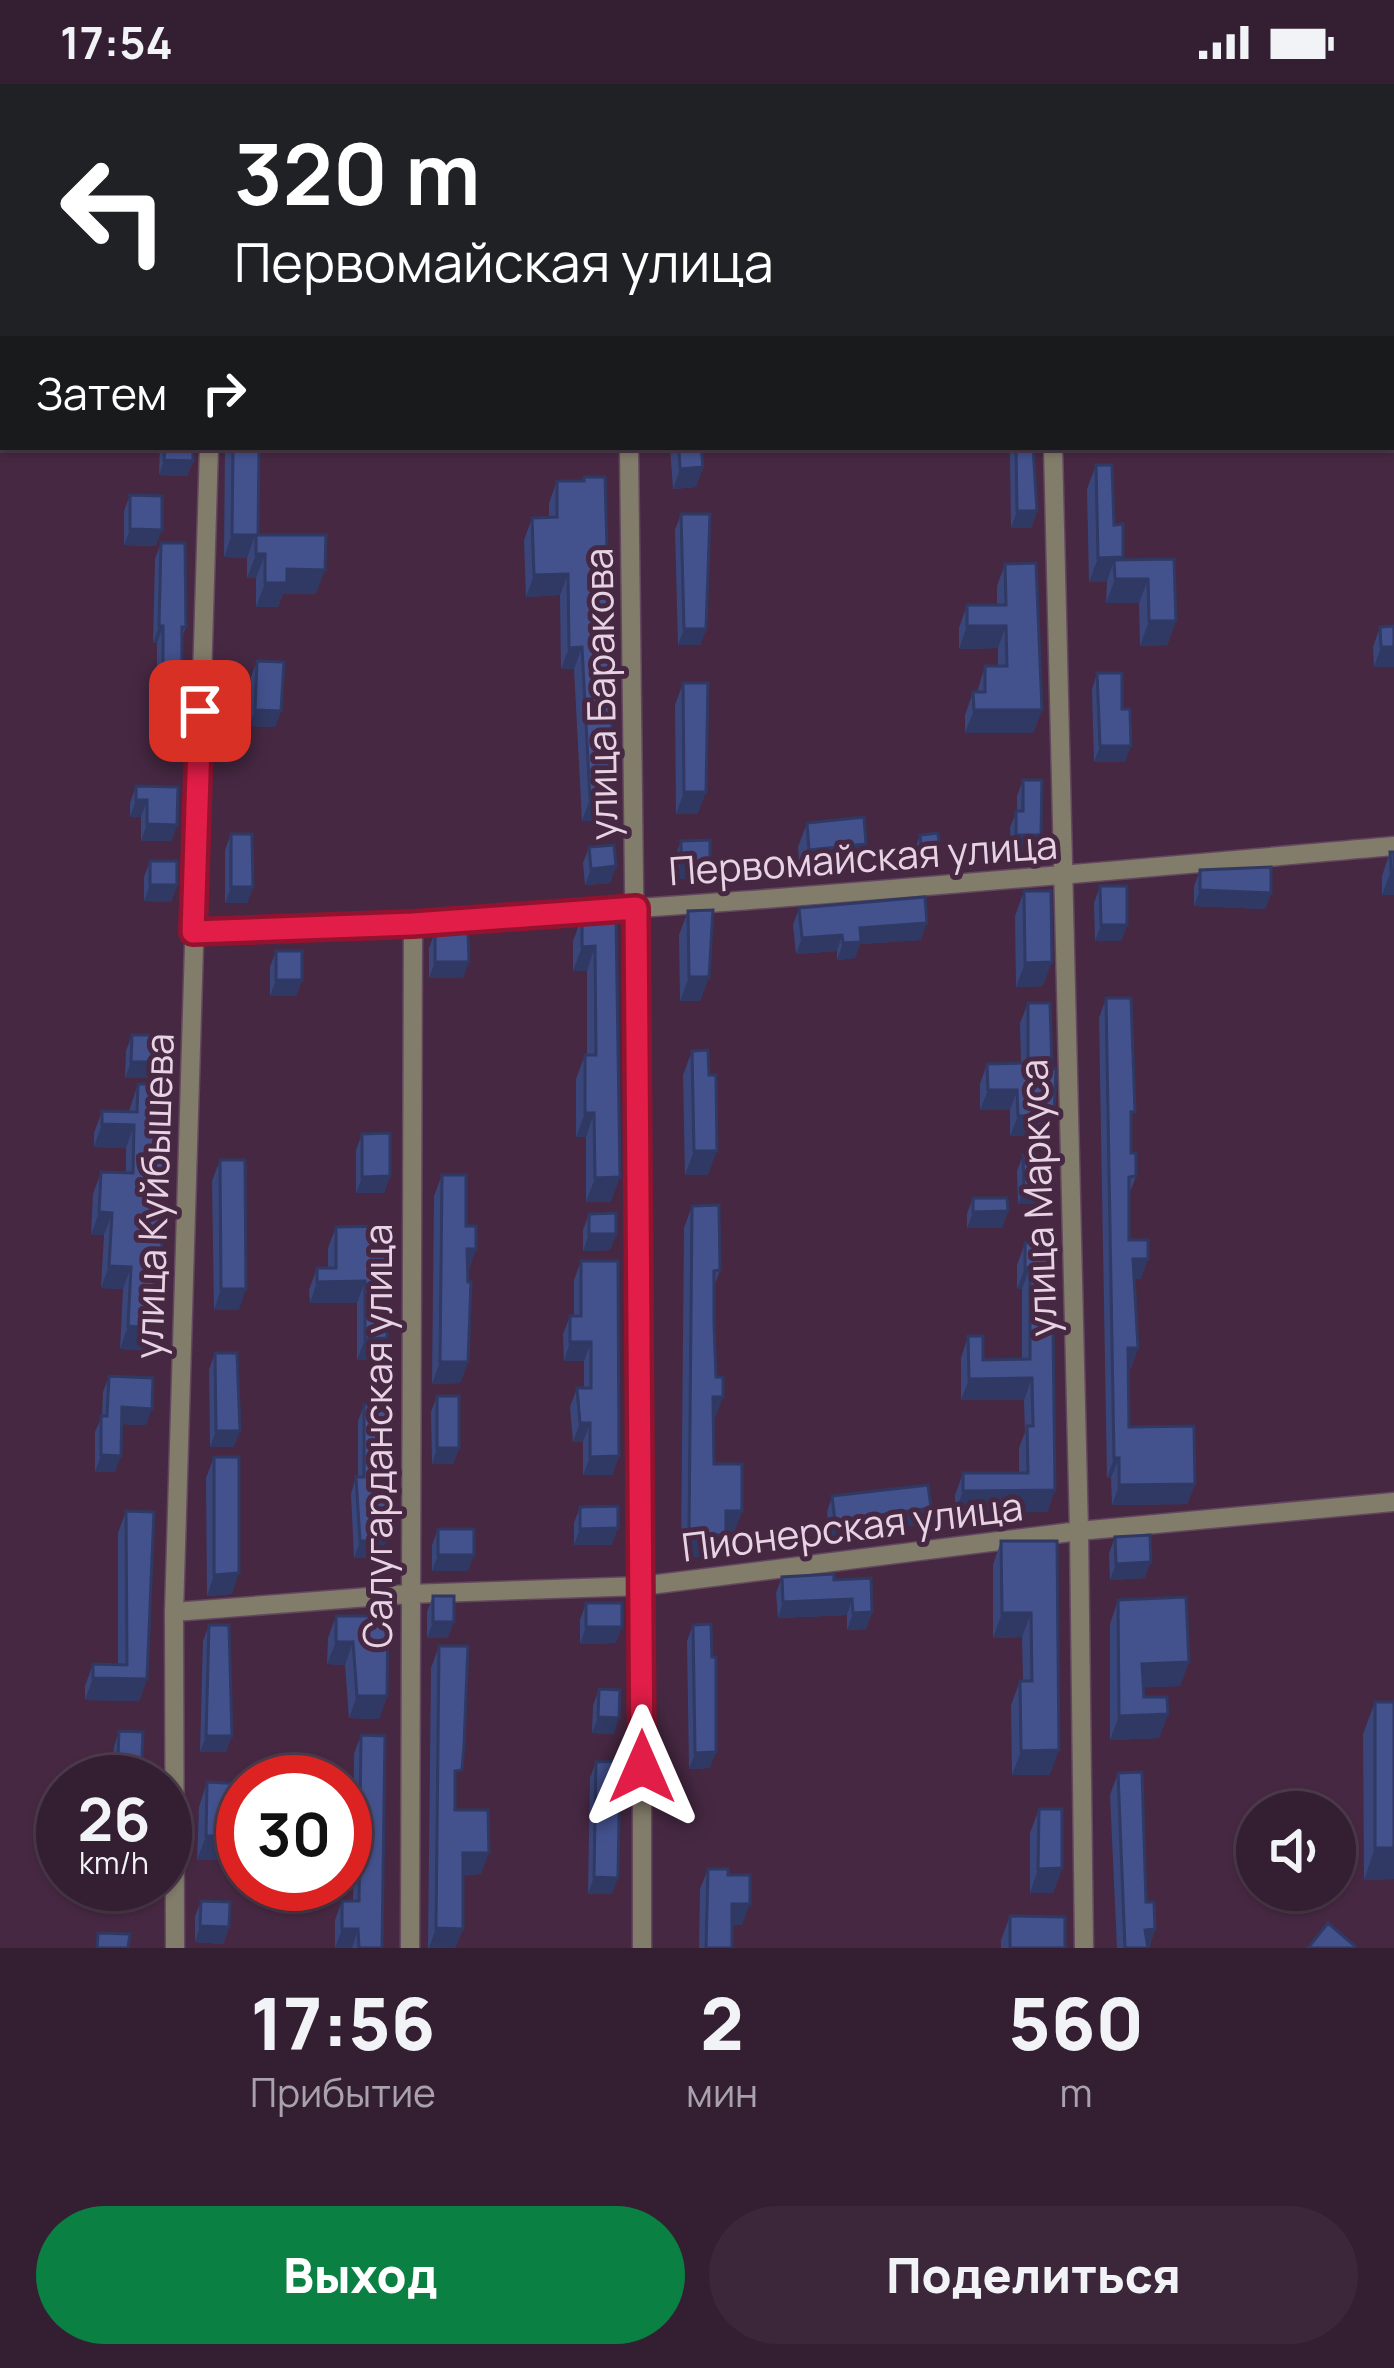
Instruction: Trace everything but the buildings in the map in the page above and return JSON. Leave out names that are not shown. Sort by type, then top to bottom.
[{"type":"street","name":"улица Куйбышева","points":[[176,1948],[174,1612],[208,450]]},
{"type":"street","name":"улица Баракова","points":[[629,450],[642,1948]]},
{"type":"street","name":"улица Маркуса","points":[[1054,450],[1084,1948]]},
{"type":"street","name":"Первомайская улица","points":[[193,932],[413,924],[1394,846]]},
{"type":"street","name":"Салугарданская улица","points":[[410,1948],[413,924]]},
{"type":"street","name":"Пионерская улица","points":[[174,1612],[408,1594],[642,1586],[1079,1531],[1394,1502]]},
{"type":"route","points":[[200,711],[193,932],[413,924],[636,908],[642,1767]]}]
